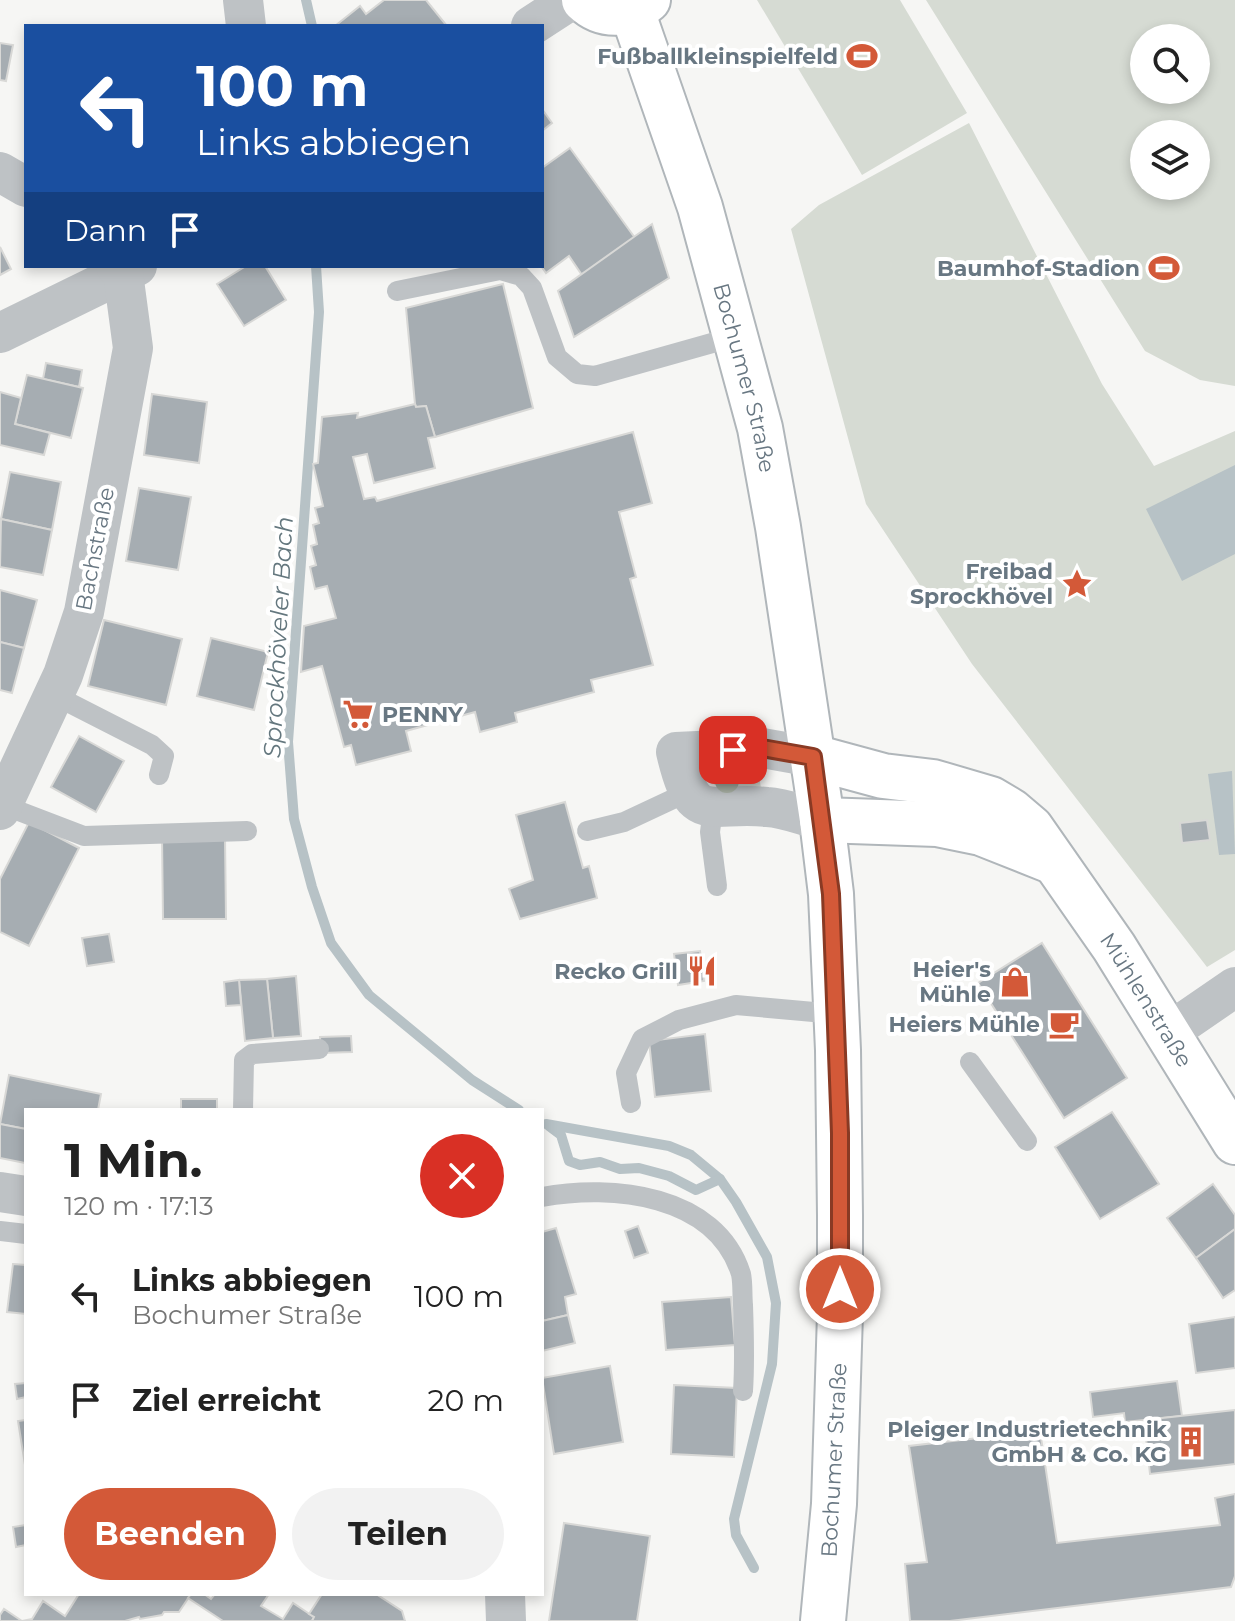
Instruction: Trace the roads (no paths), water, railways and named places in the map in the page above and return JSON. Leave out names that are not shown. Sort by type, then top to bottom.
[{"type":"main road","points":[[584,0],[603,11],[617,13],[640,5]]},
{"type":"main road","name":"Bochumer Straße","points":[[640,5],[737,336],[765,456],[813,757],[831,894],[840,1133],[840,1314],[834,1504],[823,1621]]},
{"type":"main road","name":"Mühlenstraße","points":[[813,757],[883,776],[933,782],[991,799],[1031,828],[1051,860],[1079,894],[1235,1142]]},
{"type":"main road","name":"Mühlenstraße","points":[[822,820],[937,824],[981,833],[1051,860]]},
{"type":"street","points":[[243,0],[246,24]]},
{"type":"street","points":[[534,24],[571,0]]},
{"type":"street","points":[[0,172],[24,186]]},
{"type":"street","points":[[0,333],[126,268]]},
{"type":"street","name":"Bachstraße","points":[[1,808],[54,695],[84,612],[133,348],[126,268]]},
{"type":"street","points":[[813,757],[762,748],[676,752],[701,800],[767,807],[822,820]]},
{"type":"street","points":[[1168,1033],[1235,987]]},
{"type":"street","points":[[0,1192],[24,1196]]},
{"type":"street","points":[[505,1596],[506,1621]]},
{"type":"lane","points":[[397,291],[500,270],[521,276],[532,288],[557,357],[577,374],[595,376],[737,336]]},
{"type":"lane","points":[[54,695],[152,745],[164,756],[159,775]]},
{"type":"lane","points":[[587,831],[701,800],[710,832],[717,886]]},
{"type":"lane","points":[[1,808],[84,836],[247,831]]},
{"type":"lane","points":[[631,1103],[626,1073],[642,1039],[679,1020],[736,1005],[836,1014]]},
{"type":"lane","points":[[243,1108],[244,1060],[252,1054],[319,1049]]},
{"type":"lane","points":[[970,1062],[1027,1141]]},
{"type":"lane","points":[[544,1197],[605,1191],[646,1198],[681,1209],[711,1226],[726,1244],[741,1275],[745,1355],[743,1391]]},
{"type":"lane","points":[[0,1231],[24,1234]]},
{"type":"waterway","name":"Sprockhöveler Bach","points":[[306,0],[312,24]]},
{"type":"waterway","name":"Sprockhöveler Bach","points":[[316,268],[319,312],[288,742],[294,819],[331,943],[369,995],[472,1080],[516,1108]]},
{"type":"waterway","name":"Sprockhöveler Bach","points":[[546,1124],[669,1146],[691,1155],[720,1179],[767,1257],[776,1303],[772,1364],[734,1519],[736,1535],[754,1568]]},
{"type":"waterway","name":"Sprockhöveler Bach","points":[[549,1126],[561,1135],[569,1161],[580,1165],[600,1162],[620,1169],[639,1168],[669,1176],[696,1190],[720,1179]]},
{"type":"place","name":"Fußballkleinspielfeld","points":[[862,56]]},
{"type":"place","name":"Baumhof-Stadion","points":[[1164,268]]},
{"type":"place","name":"Freibad Sprockhövel","points":[[1077,584]]},
{"type":"place","name":"PENNY","points":[[358,714]]},
{"type":"place","name":"Recko Grill","points":[[702,971]]},
{"type":"place","name":"Heier's Mühle","points":[[1015,982]]},
{"type":"place","name":"Heiers Mühle","points":[[1064,1024]]},
{"type":"place","name":"Pleiger Industrietechnik GmbH & Co. KG","points":[[1191,1442]]}]
